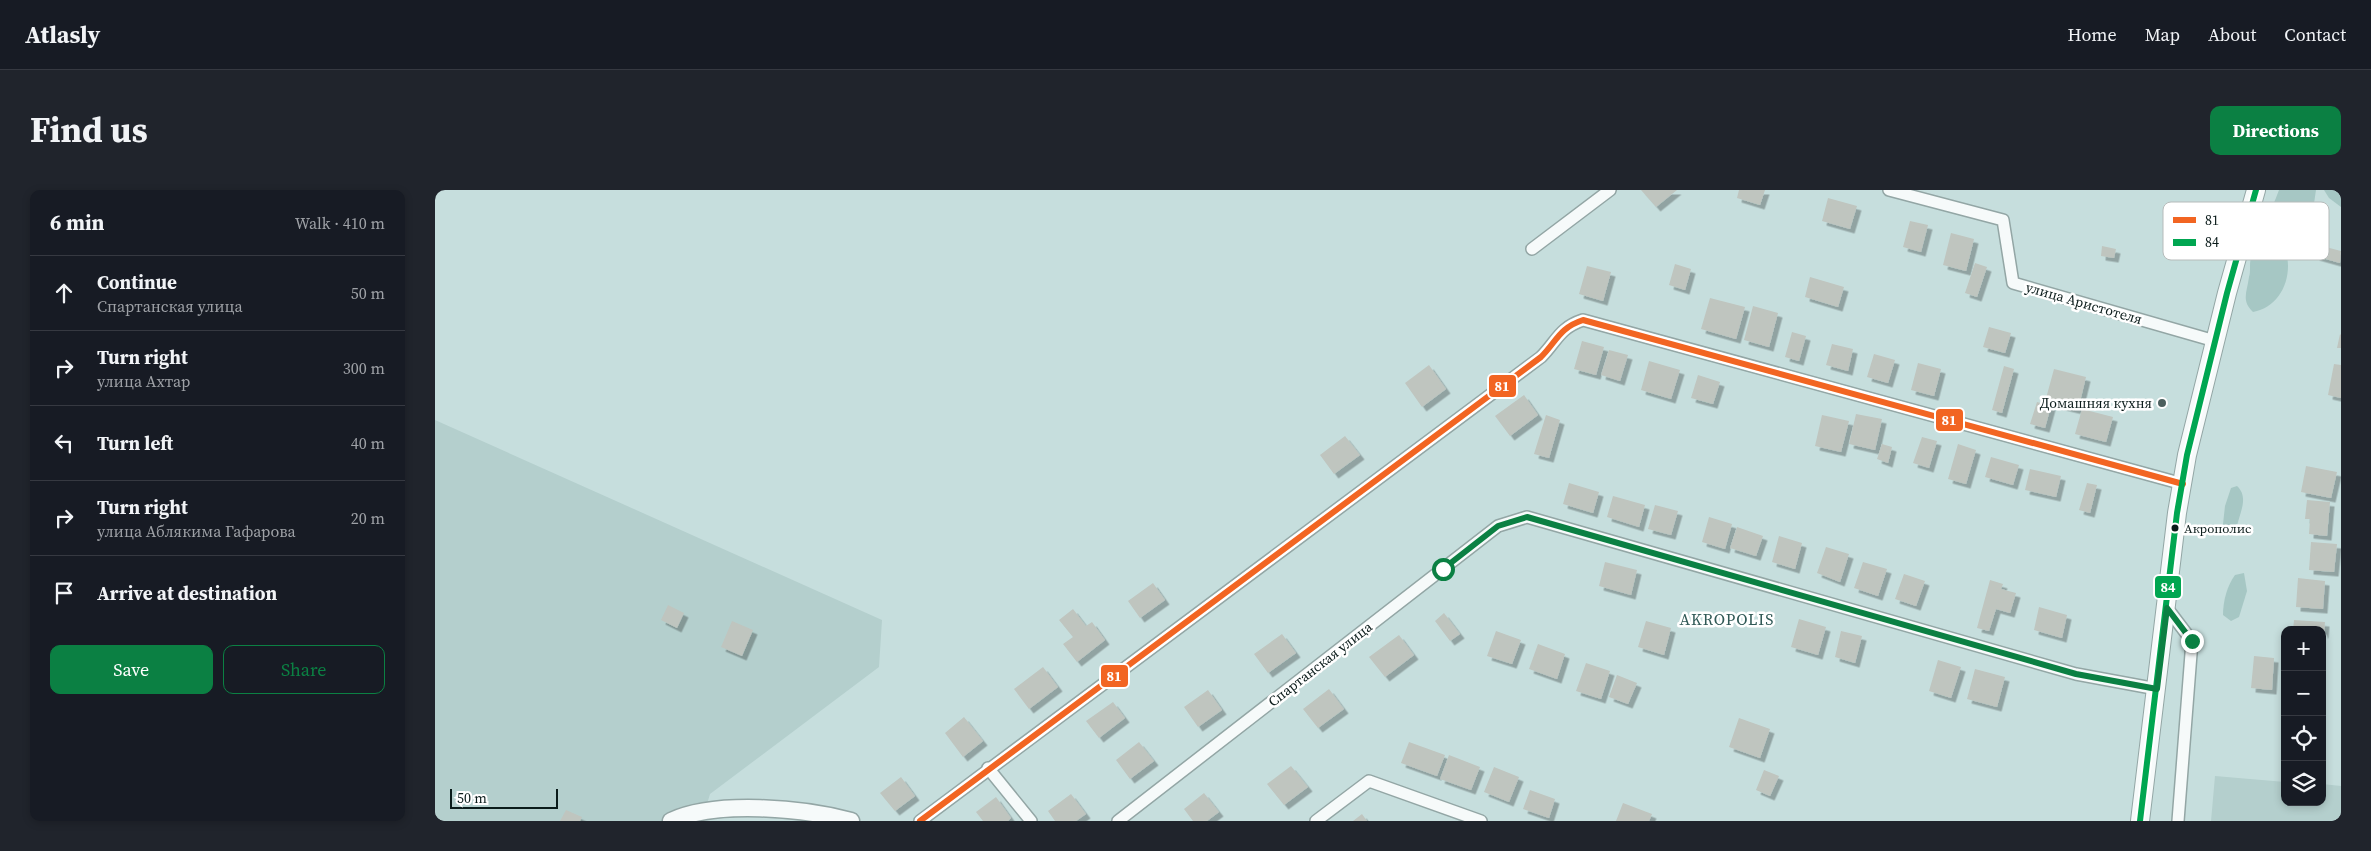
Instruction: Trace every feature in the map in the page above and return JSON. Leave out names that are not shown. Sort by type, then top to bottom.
[{"type":"main road","points":[[2140,821],[2177,513],[2187,455],[2237,260]]},
{"type":"main road","points":[[671,821],[686,814],[709,810],[785,809],[819,812],[851,821]]},
{"type":"street","points":[[1532,249],[1610,190]]},
{"type":"street","name":"улица Аристотеля","points":[[1889,190],[2003,220],[2013,283],[2215,341]]},
{"type":"street","points":[[920,821],[988,768],[1541,357],[1551,346],[1557,335],[1569,324],[1583,320],[2183,484]]},
{"type":"street","name":"Спартанская улица","points":[[1118,821],[1498,526],[1527,517],[2076,674],[2157,689]]},
{"type":"street","points":[[2167,608],[2192,641],[2179,821]]},
{"type":"street","points":[[988,768],[1031,821]]},
{"type":"street","points":[[1316,821],[1369,781],[1481,821]]},
{"type":"green space","points":[[2279,190],[2316,190],[2314,202],[2274,202]]},
{"type":"green space","points":[[2324,190],[2341,190],[2341,207],[2329,198]]},
{"type":"green space","points":[[2250,260],[2287,260],[2286,282],[2279,296],[2268,306],[2253,312],[2246,300]]},
{"type":"green space","points":[[435,420],[882,620],[879,667],[710,794],[702,821],[435,821]]},
{"type":"green space","points":[[2237,486],[2241,490],[2243,505],[2237,526],[2229,531],[2223,524],[2225,506],[2231,488]]},
{"type":"green space","points":[[2244,573],[2247,591],[2239,617],[2231,621],[2223,615],[2226,594],[2235,575]]},
{"type":"green space","points":[[2215,776],[2281,782],[2281,806],[2326,806],[2326,784],[2341,786],[2341,821],[2211,821]]},
{"type":"building","points":[[1641,190],[1677,190],[1656,207]]},
{"type":"building","points":[[1739,190],[1765,190],[1760,205],[1737,198]]},
{"type":"building","points":[[1828,198],[1857,206],[1850,229],[1822,221]]},
{"type":"building","points":[[1910,221],[1928,225],[1921,252],[1903,247]]},
{"type":"building","points":[[1951,233],[1974,239],[1966,271],[1943,265]]},
{"type":"building","points":[[2102,246],[2116,249],[2114,258],[2101,256]]},
{"type":"building","points":[[2329,248],[2341,251],[2340,263],[2329,260]]},
{"type":"building","points":[[1975,263],[1987,267],[1977,297],[1965,293]]},
{"type":"building","points":[[1675,264],[1691,269],[1685,290],[1669,285]]},
{"type":"building","points":[[1587,266],[1611,272],[1603,301],[1579,294]]},
{"type":"building","points":[[1810,277],[1844,287],[1838,307],[1805,297]]},
{"type":"building","points":[[1710,298],[1745,307],[1736,339],[1701,329]]},
{"type":"building","points":[[1753,306],[1778,313],[1769,347],[1744,340]]},
{"type":"building","points":[[1989,327],[2011,333],[2005,353],[1983,347]]},
{"type":"building","points":[[1792,332],[1806,336],[1799,361],[1785,357]]},
{"type":"building","points":[[2340,334],[2341,348],[2337,348]]},
{"type":"building","points":[[1582,341],[1604,347],[1596,375],[1574,369]]},
{"type":"building","points":[[1832,344],[1853,349],[1848,371],[1826,365]]},
{"type":"building","points":[[1609,350],[1628,355],[1620,381],[1601,375]]},
{"type":"building","points":[[1874,354],[1895,360],[1888,383],[1867,377]]},
{"type":"building","points":[[1649,361],[1680,370],[1671,399],[1641,390]]},
{"type":"building","points":[[1918,363],[1941,369],[1934,396],[1911,390]]},
{"type":"building","points":[[2334,364],[2341,365],[2341,398],[2328,395]]},
{"type":"building","points":[[1429,365],[1446,389],[1422,407],[1405,383]]},
{"type":"building","points":[[2004,366],[2014,369],[2002,413],[1992,410]]},
{"type":"building","points":[[2054,369],[2086,377],[2078,410],[2045,402]]},
{"type":"building","points":[[1698,375],[1720,382],[1713,404],[1691,398]]},
{"type":"building","points":[[1524,395],[1538,415],[1510,436],[1495,416]]},
{"type":"building","points":[[2037,402],[2051,406],[2045,428],[2030,424]]},
{"type":"building","points":[[2082,409],[2113,417],[2106,442],[2075,434]]},
{"type":"building","points":[[1856,414],[1882,419],[1875,450],[1849,444]]},
{"type":"building","points":[[1546,415],[1560,420],[1549,458],[1534,454]]},
{"type":"building","points":[[1822,415],[1849,421],[1841,452],[1815,446]]},
{"type":"building","points":[[1345,436],[1360,455],[1334,474],[1320,455]]},
{"type":"building","points":[[1922,437],[1937,441],[1929,468],[1913,463]]},
{"type":"building","points":[[1882,444],[1892,447],[1888,463],[1877,459]]},
{"type":"building","points":[[1958,444],[1976,450],[1966,484],[1948,479]]},
{"type":"building","points":[[1991,457],[2019,465],[2013,485],[1985,477]]},
{"type":"building","points":[[2306,466],[2337,472],[2331,498],[2301,492]]},
{"type":"building","points":[[2030,469],[2061,476],[2056,497],[2025,490]]},
{"type":"building","points":[[1569,483],[1599,492],[1593,513],[1563,504]]},
{"type":"building","points":[[2087,483],[2097,485],[2090,513],[2079,510]]},
{"type":"building","points":[[1613,496],[1645,505],[1639,527],[1607,517]]},
{"type":"building","points":[[2307,500],[2330,502],[2327,536],[2309,534],[2310,519],[2305,519]]},
{"type":"building","points":[[1655,505],[1678,511],[1671,535],[1648,529]]},
{"type":"building","points":[[1709,517],[1732,524],[1725,549],[1702,542]]},
{"type":"building","points":[[1737,527],[1763,536],[1756,556],[1730,548]]},
{"type":"building","points":[[1779,536],[1802,543],[1795,569],[1772,562]]},
{"type":"building","points":[[2311,542],[2337,544],[2334,572],[2309,570]]},
{"type":"building","points":[[1826,547],[1849,554],[1840,582],[1817,573]]},
{"type":"building","points":[[1605,562],[1637,570],[1631,595],[1599,586]]},
{"type":"building","points":[[1863,562],[1887,569],[1878,596],[1854,588]]},
{"type":"building","points":[[1904,574],[1925,581],[1916,606],[1895,599]]},
{"type":"building","points":[[2298,578],[2325,581],[2323,609],[2296,607]]},
{"type":"building","points":[[1990,580],[2003,584],[2001,589],[2016,593],[2010,613],[1996,609],[1989,631],[1977,628]]},
{"type":"building","points":[[1153,583],[1165,600],[1140,618],[1128,601]]},
{"type":"building","points":[[668,605],[684,613],[677,628],[661,620]]},
{"type":"building","points":[[2039,607],[2067,615],[2062,638],[2034,630]]},
{"type":"building","points":[[1073,609],[1086,626],[1092,622],[1105,640],[1077,662],[1063,644],[1073,637],[1059,620]]},
{"type":"building","points":[[1444,613],[1460,634],[1450,641],[1435,621]]},
{"type":"building","points":[[1799,619],[1826,627],[1818,655],[1791,647]]},
{"type":"building","points":[[2294,620],[2325,622],[2325,626],[2293,626]]},
{"type":"building","points":[[732,621],[753,630],[742,656],[721,647]]},
{"type":"building","points":[[1646,621],[1671,628],[1664,655],[1638,647]]},
{"type":"building","points":[[1496,631],[1521,640],[1512,664],[1487,656]]},
{"type":"building","points":[[1841,631],[1862,636],[1855,663],[1835,657]]},
{"type":"building","points":[[1282,634],[1296,653],[1268,673],[1254,654]]},
{"type":"building","points":[[1399,635],[1414,655],[1385,677],[1369,657]]},
{"type":"building","points":[[1538,644],[1565,654],[1557,679],[1529,669]]},
{"type":"building","points":[[2254,656],[2274,658],[2272,690],[2251,688]]},
{"type":"building","points":[[1938,660],[1961,667],[1951,698],[1929,691]]},
{"type":"building","points":[[1586,663],[1610,671],[1601,699],[1576,691]]},
{"type":"building","points":[[1043,667],[1058,687],[1029,709],[1014,689]]},
{"type":"building","points":[[1975,669],[2005,677],[1997,707],[1967,699]]},
{"type":"building","points":[[1617,675],[1637,683],[1628,704],[1609,697]]},
{"type":"building","points":[[1329,689],[1344,709],[1318,728],[1303,709]]},
{"type":"building","points":[[1208,690],[1222,710],[1198,727],[1184,707]]},
{"type":"building","points":[[1113,702],[1125,718],[1099,738],[1086,721]]},
{"type":"building","points":[[964,717],[983,741],[963,757],[945,733]]},
{"type":"building","points":[[1739,718],[1770,729],[1760,758],[1729,747]]},
{"type":"building","points":[[1139,742],[1154,761],[1130,779],[1116,760]]},
{"type":"building","points":[[1409,742],[1445,755],[1437,776],[1401,763]]},
{"type":"building","points":[[1449,755],[1480,767],[1471,790],[1440,779]]},
{"type":"building","points":[[1291,766],[1308,787],[1284,805],[1267,784]]},
{"type":"building","points":[[1494,767],[1519,777],[1509,802],[1484,792]]},
{"type":"building","points":[[1764,770],[1779,776],[1770,796],[1756,790]]},
{"type":"building","points":[[901,777],[915,796],[895,811],[880,793]]},
{"type":"building","points":[[1530,790],[1555,799],[1549,818],[1523,809]]},
{"type":"building","points":[[1204,793],[1219,812],[1207,821],[1193,821],[1184,809]]},
{"type":"building","points":[[1071,794],[1086,814],[1076,821],[1055,821],[1048,811]]},
{"type":"building","points":[[996,797],[1011,818],[1008,821],[983,821],[976,812]]},
{"type":"building","points":[[1623,803],[1652,814],[1649,821],[1616,821]]},
{"type":"building","points":[[566,810],[582,817],[580,821],[560,821]]},
{"type":"building","points":[[1362,814],[1367,821],[1353,821]]},
{"type":"transit line","name":"84","points":[[2253,202],[2256,190]]},
{"type":"transit line","name":"84","points":[[2140,821],[2177,513],[2187,455],[2236,260]]},
{"type":"transit line","name":"81","points":[[920,821],[1541,357],[1563,331],[1583,320],[2183,484]]},
{"type":"place","name":"Домашняя кухня","points":[[2162,403]]},
{"type":"place","name":"Акрополис","points":[[2175,528]]},
{"type":"district","name":"AKROPOLIS","points":[[1727,619]]},
{"type":"route","points":[[1443,569],[1498,526],[1527,517],[2076,674],[2157,689],[2167,608],[2192,641]]}]
